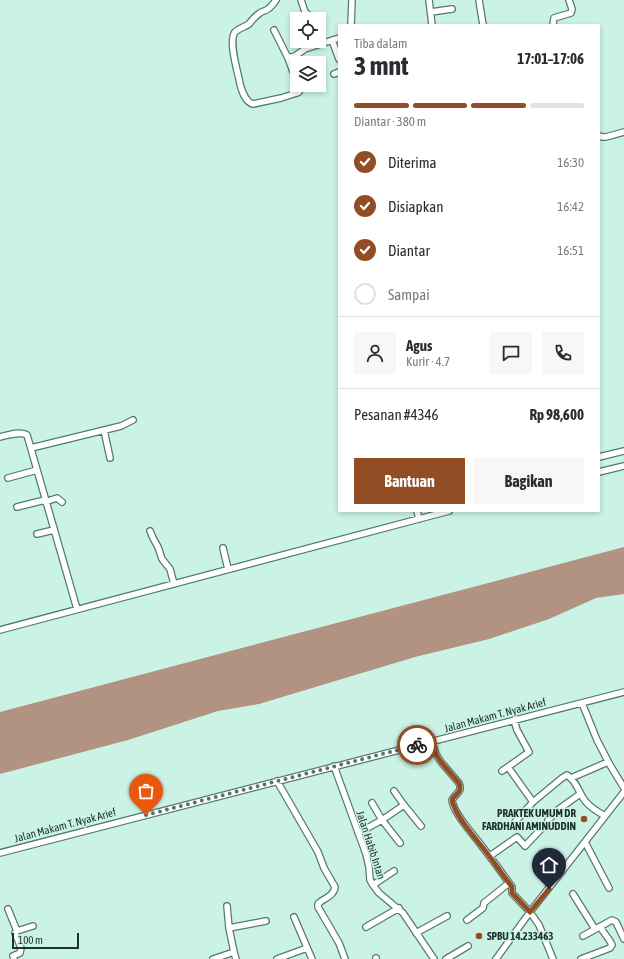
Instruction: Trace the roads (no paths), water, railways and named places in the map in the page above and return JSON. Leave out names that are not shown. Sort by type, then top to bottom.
[{"type":"street","points":[[276,0],[269,9],[253,18],[249,23],[234,34],[232,49],[241,86],[247,100],[253,104],[299,92]]},
{"type":"street","points":[[301,0],[305,12]]},
{"type":"street","points":[[351,24],[352,0]]},
{"type":"street","points":[[430,0],[432,24]]},
{"type":"street","points":[[479,0],[483,24]]},
{"type":"street","points":[[553,24],[554,18],[571,13],[572,9],[569,0]]},
{"type":"street","points":[[431,12],[452,9]]},
{"type":"street","points":[[274,30],[290,64]]},
{"type":"street","points":[[288,58],[305,50],[338,38]]},
{"type":"street","points":[[332,40],[338,56]]},
{"type":"street","points":[[600,136],[603,138],[624,132]]},
{"type":"street","points":[[31,448],[121,426],[133,420]]},
{"type":"street","points":[[104,430],[110,458]]},
{"type":"street","points":[[0,436],[9,434],[27,435],[76,607]]},
{"type":"street","points":[[600,457],[624,451]]},
{"type":"street","points":[[600,472],[624,466]]},
{"type":"street","points":[[8,478],[37,470]]},
{"type":"street","points":[[17,507],[57,498],[62,502]]},
{"type":"street","points":[[417,512],[419,519]]},
{"type":"street","points":[[0,630],[76,607],[445,512]]},
{"type":"street","points":[[37,534],[54,530]]},
{"type":"street","points":[[150,531],[162,559],[170,569],[174,582]]},
{"type":"street","points":[[224,551],[228,569]]},
{"type":"street","name":"Jalan Makam T. Nyak Arief","points":[[0,853],[624,692]]},
{"type":"street","points":[[582,703],[596,740],[624,788]]},
{"type":"street","points":[[502,771],[529,752],[517,730],[514,720]]},
{"type":"street","points":[[432,742],[436,754],[441,762],[460,786],[459,792],[452,800],[452,804],[463,822],[512,887],[512,893],[530,912],[539,925],[553,959]]},
{"type":"street","points":[[571,778],[608,762]]},
{"type":"street","name":"Jalan Habib Intan","points":[[334,766],[366,854],[370,880],[379,893],[403,913],[434,959]]},
{"type":"street","points":[[508,767],[533,802]]},
{"type":"street","points":[[515,822],[533,802],[567,775],[571,778],[586,803],[605,816]]},
{"type":"street","points":[[277,781],[318,852],[324,868],[335,887],[333,893],[320,902],[318,907],[345,959]]},
{"type":"street","points":[[394,791],[421,826]]},
{"type":"street","points":[[548,820],[559,809],[580,794]]},
{"type":"street","points":[[496,959],[530,912],[605,816],[623,796]]},
{"type":"street","points":[[372,803],[382,820],[400,843]]},
{"type":"street","points":[[358,833],[382,820],[404,805]]},
{"type":"street","points":[[490,856],[517,837],[525,846],[542,828]]},
{"type":"street","points":[[585,842],[609,888]]},
{"type":"street","points":[[373,885],[394,871]]},
{"type":"street","points":[[467,920],[483,908],[484,903],[509,883]]},
{"type":"street","points":[[573,894],[612,945],[610,948],[581,959]]},
{"type":"street","points":[[227,906],[229,928],[236,959]]},
{"type":"street","points":[[366,927],[398,908]]},
{"type":"street","points":[[8,909],[17,931],[15,933],[21,948],[20,953],[13,956],[14,959]]},
{"type":"street","points":[[416,932],[447,916]]},
{"type":"street","points":[[294,917],[312,959]]},
{"type":"street","points":[[583,936],[612,920],[616,922],[624,940]]},
{"type":"street","points":[[229,928],[266,921]]},
{"type":"street","points":[[17,931],[33,926]]},
{"type":"street","points":[[446,959],[468,946]]},
{"type":"street","points":[[277,959],[307,948]]},
{"type":"street","points":[[213,959],[234,952]]},
{"type":"place","name":"PRAKTEK UMUM DR FARDHANI AMINUDDIN","points":[[584,819]]},
{"type":"place","name":"SPBU 14.233463","points":[[479,936]]}]
